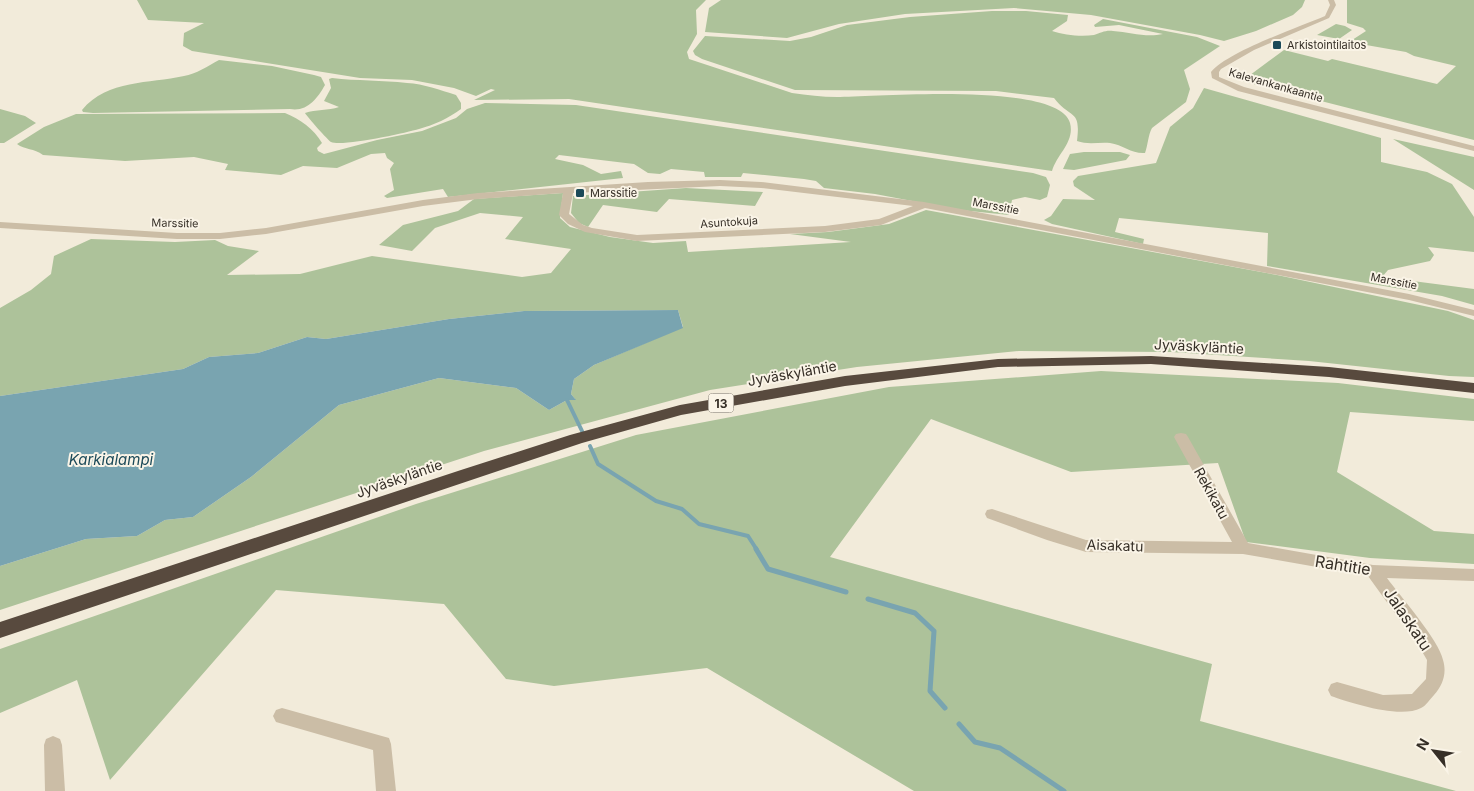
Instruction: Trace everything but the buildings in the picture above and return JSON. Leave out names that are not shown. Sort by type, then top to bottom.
[{"type":"highway","name":"Jyväskyläntie","points":[[0,630],[576,439],[680,410],[845,381],[998,363],[1151,360],[1329,372],[1474,388]]},
{"type":"street","name":"Kalevankankaantie","points":[[1331,0],[1333,5],[1327,16],[1240,56],[1219,68],[1215,72],[1216,78],[1241,89],[1474,149]]},
{"type":"street","name":"Marssitie","points":[[0,225],[177,236],[220,236],[266,231],[432,202],[478,196],[720,183],[761,185],[924,205],[1390,293],[1474,312]]},
{"type":"street","name":"Asuntokuja","points":[[570,190],[565,202],[564,215],[572,224],[609,235],[637,238],[825,229],[881,222],[924,205]]},
{"type":"street","name":"Rekikatu","points":[[1180,437],[1242,548]]},
{"type":"street","name":"Aisakatu","points":[[992,514],[1086,546],[1242,548]]},
{"type":"street","name":"Rahtitie","points":[[1242,548],[1373,571],[1474,575]]},
{"type":"street","name":"Jalaskatu","points":[[1337,690],[1383,703],[1416,702],[1435,682],[1435,660],[1426,643],[1373,571]]},
{"type":"street","points":[[282,716],[382,744],[386,791]]},
{"type":"street","points":[[53,745],[56,791]]},
{"type":"green space","points":[[137,0],[706,0],[696,10],[697,34],[687,52],[689,59],[792,93],[837,97],[963,94],[1001,96],[1034,101],[1058,110],[1070,123],[1071,130],[1068,142],[1052,171],[569,99],[474,100],[495,90],[491,89],[476,96],[454,88],[412,80],[360,78],[192,51],[183,46],[184,33],[204,23],[148,20]]},
{"type":"green space","points":[[721,0],[1305,0],[1302,7],[1293,15],[1256,31],[1224,41],[1091,15],[1014,8],[905,14],[839,24],[787,38],[705,32],[709,8]]},
{"type":"green space","points":[[1347,0],[1474,0],[1474,140],[1242,81],[1284,50],[1328,61],[1332,59],[1437,84],[1456,66],[1414,56],[1406,52],[1349,42],[1366,31],[1363,28],[1347,23]]},
{"type":"green space","points":[[992,11],[1026,11],[1068,15],[1067,21],[1052,31],[1067,35],[1089,36],[1105,31],[1144,35],[1163,34],[1119,25],[1095,27],[1094,25],[1103,19],[1197,37],[1220,46],[1184,70],[1190,89],[1186,102],[1152,128],[1145,153],[1136,152],[1110,143],[1077,141],[1076,119],[1054,98],[996,91],[795,90],[702,59],[695,55],[693,51],[705,36],[790,41],[811,37],[847,25],[910,17]]},
{"type":"green space","points":[[1336,24],[1352,30],[1339,39],[1317,35]]},
{"type":"green space","points":[[219,60],[272,66],[314,75],[321,77],[325,85],[311,103],[296,109],[93,113],[83,112],[82,110],[92,100],[116,88],[188,75],[202,70]]},
{"type":"green space","points":[[329,79],[398,82],[426,86],[456,95],[461,103],[461,109],[436,123],[412,131],[347,143],[331,142],[305,113],[339,107],[324,101],[331,88]]},
{"type":"green space","points":[[1204,88],[1381,138],[1381,162],[1427,172],[1452,184],[1474,217],[1474,252],[1428,247],[1434,255],[1430,261],[1388,270],[1382,277],[1474,289],[1474,305],[1442,296],[1267,266],[1268,233],[1119,218],[1115,232],[1144,239],[1143,244],[1052,224],[1044,220],[1051,216],[1063,199],[1095,200],[1074,186],[1073,181],[1078,176],[1156,163],[1170,127],[1193,108]]},
{"type":"green space","points":[[485,103],[576,105],[1033,173],[1046,177],[1050,185],[1047,197],[1040,200],[1025,197],[1012,200],[1009,215],[960,210],[875,194],[824,188],[816,181],[804,179],[743,173],[741,177],[705,177],[704,172],[671,169],[660,174],[648,173],[634,164],[559,155],[555,159],[583,165],[601,174],[621,171],[623,178],[448,197],[443,189],[387,198],[384,196],[394,190],[390,169],[394,163],[387,158],[385,153],[371,154],[337,168],[303,166],[281,175],[225,170],[228,164],[194,157],[125,161],[43,155],[17,144],[44,127],[76,114],[285,113],[301,121],[315,133],[322,143],[317,148],[318,151],[324,154],[377,140],[422,131],[456,118],[467,109]]},
{"type":"green space","points":[[0,109],[25,116],[36,123],[4,143],[0,143]]},
{"type":"green space","points":[[1393,139],[1474,157],[1474,190]]},
{"type":"green space","points":[[1120,152],[1130,155],[1126,160],[1074,170],[1063,169],[1070,154]]},
{"type":"green space","points":[[686,188],[763,192],[755,206],[669,199],[657,212],[603,205],[588,227],[579,223],[571,213],[573,196]]},
{"type":"green space","points":[[563,193],[560,218],[570,227],[610,237],[653,243],[686,241],[688,252],[851,242],[790,234],[828,232],[889,224],[926,210],[1277,275],[1448,311],[1474,320],[1474,377],[1309,361],[1171,352],[1019,351],[857,367],[710,390],[484,451],[0,610],[0,566],[86,539],[137,536],[165,520],[193,517],[251,477],[339,405],[439,378],[516,388],[549,410],[567,400],[575,399],[571,394],[574,379],[594,365],[683,327],[678,310],[524,311],[449,319],[326,339],[307,337],[258,353],[209,357],[183,369],[0,396],[0,308],[31,290],[51,274],[54,256],[91,239],[175,242],[215,240],[228,246],[259,251],[227,275],[300,274],[372,256],[522,277],[551,273],[571,249],[505,239],[523,217],[480,213],[435,228],[412,251],[379,245],[403,225],[458,211],[474,199]]},
{"type":"green space","points":[[1101,371],[1338,383],[1474,399],[1474,421],[1350,412],[1337,472],[1434,531],[1474,534],[1474,564],[1370,558],[1246,542],[1218,463],[1071,472],[931,419],[830,557],[1212,664],[1200,721],[1456,791],[914,791],[707,668],[554,686],[506,679],[444,604],[276,590],[110,780],[77,680],[0,713],[0,649],[416,504],[636,435],[889,387]]},
{"type":"water","name":"Karkialampi","points":[[678,310],[683,328],[594,365],[574,379],[571,394],[576,400],[567,400],[549,410],[516,388],[439,378],[339,405],[251,477],[193,517],[165,520],[137,536],[86,539],[0,566],[0,396],[183,369],[209,357],[258,353],[307,337],[326,339],[449,319],[524,311]]},
{"type":"waterway","points":[[567,400],[582,431]]},
{"type":"waterway","points":[[590,446],[598,464],[656,501],[682,509],[699,524],[748,536],[757,550]]},
{"type":"waterway","points":[[756,549],[768,569],[846,592]]},
{"type":"waterway","points":[[868,599],[915,613],[934,631],[930,691],[945,708]]},
{"type":"waterway","points":[[959,724],[975,742],[1000,748],[1064,791]]},
{"type":"place","name":"Arkistointilaitos","points":[[1277,45]]},
{"type":"place","name":"Marssitie","points":[[580,193]]}]
